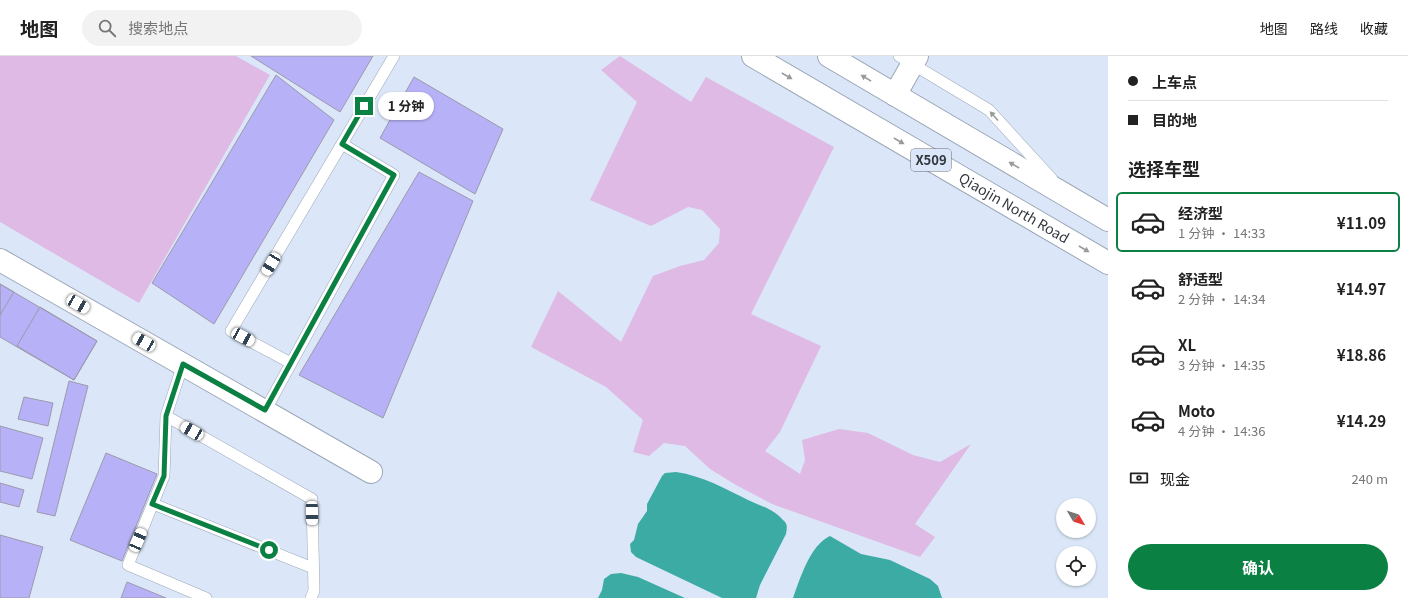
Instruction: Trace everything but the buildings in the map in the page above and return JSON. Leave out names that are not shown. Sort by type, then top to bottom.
[{"type":"main road","name":"Qiaojin North Road","points":[[753,56],[1108,263]]},
{"type":"main road","name":"X509","points":[[829,56],[1108,220]]},
{"type":"main road","points":[[895,95],[909,59]]},
{"type":"main road","points":[[0,260],[265,410],[371,472]]},
{"type":"lane","points":[[291,363],[231,331],[394,56]]},
{"type":"lane","points":[[909,59],[990,110],[1068,196]]},
{"type":"lane","points":[[265,410],[394,175],[342,144]]},
{"type":"lane","points":[[183,364],[166,416],[164,476],[128,565],[206,598]]},
{"type":"lane","points":[[166,416],[312,499],[314,591],[311,598]]},
{"type":"lane","points":[[152,504],[313,568]]},
{"type":"shaded area","points":[[0,56],[236,56],[270,75],[139,303],[0,222]]},
{"type":"shaded area","points":[[620,56],[691,102],[706,77],[834,147],[751,314],[821,346],[780,432],[765,451],[800,474],[805,460],[802,440],[839,429],[868,433],[913,455],[940,462],[971,444],[915,524],[935,537],[920,557],[772,504],[710,469],[685,446],[664,443],[649,456],[633,452],[643,420],[606,387],[531,347],[558,291],[621,342],[653,276],[680,266],[704,260],[719,243],[720,229],[702,210],[688,207],[651,226],[590,200],[637,102],[601,70]]},
{"type":"shaded area","points":[[676,472],[695,476],[722,487],[771,510],[786,523],[786,534],[760,585],[756,598],[722,598],[636,557],[631,552],[630,544],[634,540],[638,524],[647,511],[647,504],[662,476],[665,473]]},
{"type":"shaded area","points":[[830,536],[861,554],[890,560],[930,579],[938,586],[942,598],[793,598],[811,555],[823,540]]},
{"type":"shaded area","points":[[621,573],[638,577],[685,598],[598,598],[602,590],[604,579],[611,574]]},
{"type":"route","points":[[269,550],[152,504],[164,476],[166,416],[183,364],[265,410],[394,175],[342,144],[364,106]]}]
